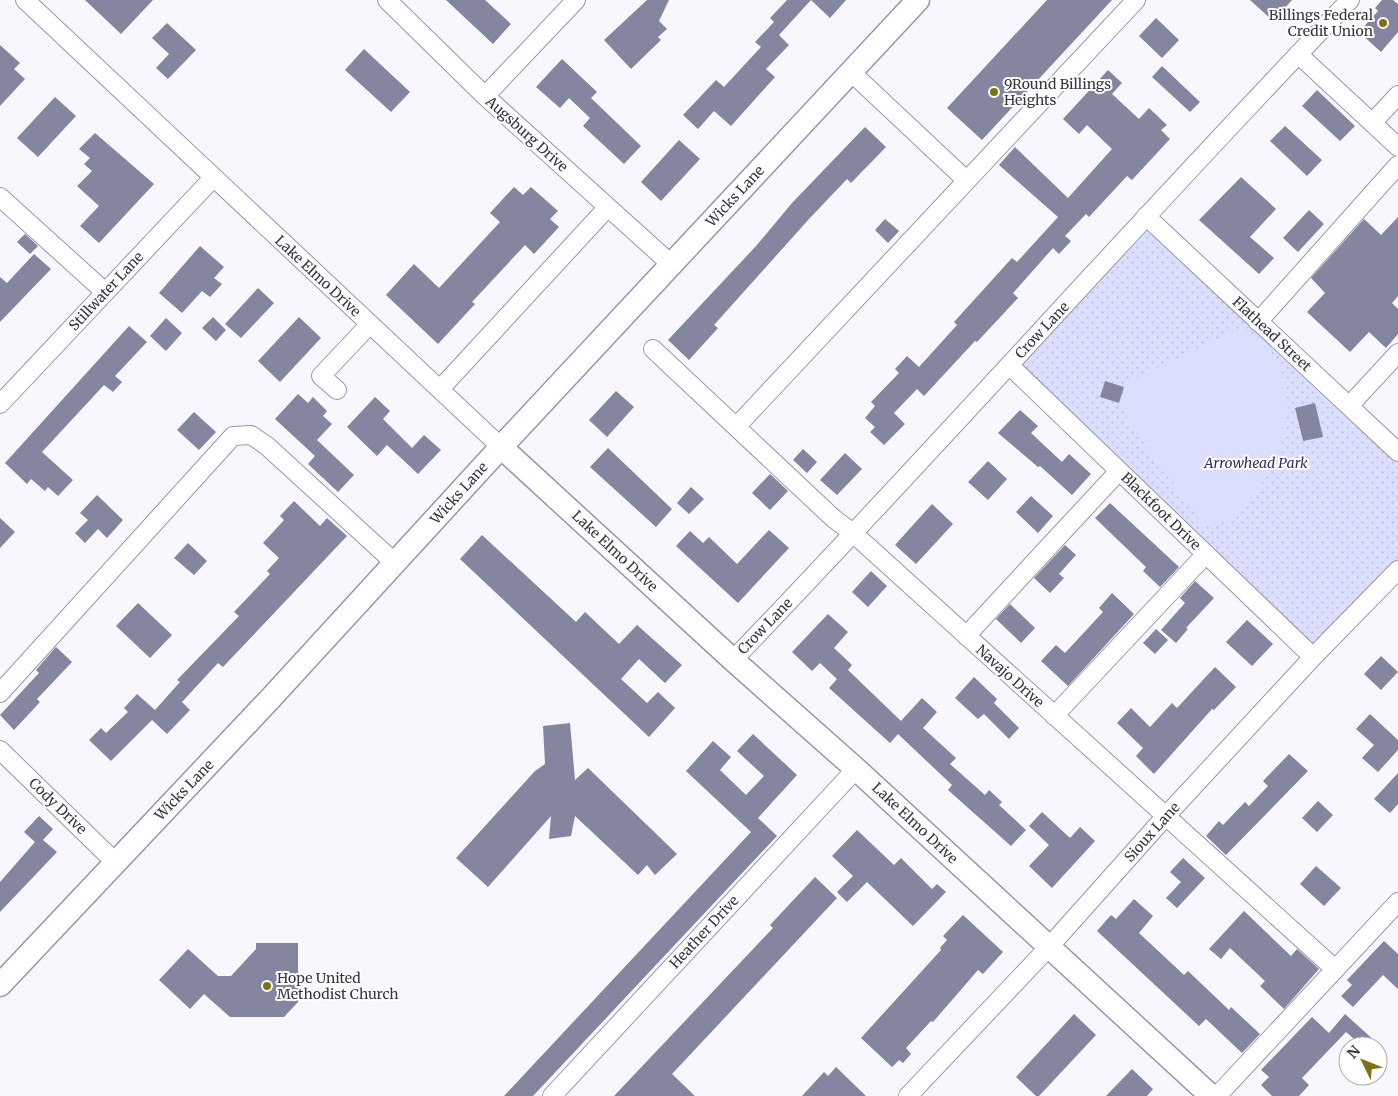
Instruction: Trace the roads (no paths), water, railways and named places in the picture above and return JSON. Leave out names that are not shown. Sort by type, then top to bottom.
[{"type":"main road","name":"Wicks Lane","points":[[0,985],[270,699],[501,446],[916,1]]},
{"type":"main road","name":"Lake Elmo Drive","points":[[501,446],[1211,1096]]},
{"type":"street","name":"Lake Elmo Drive","points":[[25,0],[501,446]]},
{"type":"street","name":"Augsburg Drive","points":[[387,0],[485,96],[672,264]]},
{"type":"street","points":[[485,96],[576,0]]},
{"type":"street","points":[[736,427],[1136,0]]},
{"type":"street","name":"Crow Lane","points":[[733,660],[854,534],[1146,216],[1350,0]]},
{"type":"street","points":[[1298,54],[1398,147]]},
{"type":"street","points":[[850,72],[966,180]]},
{"type":"street","points":[[1372,123],[1398,95]]},
{"type":"street","points":[[1258,322],[1398,165]]},
{"type":"street","name":"Stillwater Lane","points":[[0,404],[213,178]]},
{"type":"street","points":[[0,197],[105,292]]},
{"type":"street","points":[[440,389],[608,207]]},
{"type":"street","name":"Flathead Street","points":[[1146,216],[1398,452]]},
{"type":"street","points":[[337,390],[321,376],[370,324]]},
{"type":"street","name":"Navajo Drive","points":[[652,350],[833,518],[854,534],[1335,969]]},
{"type":"street","points":[[1349,406],[1398,353]]},
{"type":"street","name":"Blackfoot Drive","points":[[1009,365],[1313,657]]},
{"type":"street","points":[[0,692],[233,436],[251,436],[267,446],[395,563]]},
{"type":"street","points":[[966,636],[1119,471]]},
{"type":"street","points":[[1054,716],[1206,554]]},
{"type":"street","name":"Sioux Lane","points":[[908,1096],[1048,948],[1165,817],[1313,657],[1398,570]]},
{"type":"street","name":"Cody Drive","points":[[0,750],[115,862]]},
{"type":"street","name":"Heather Drive","points":[[552,1096],[856,769]]},
{"type":"street","points":[[1217,1096],[1398,902]]},
{"type":"place","name":"Billings Federal Credit Union","points":[[1383,23]]},
{"type":"place","name":"9Round Billings Heights","points":[[994,92]]},
{"type":"place","name":"Hope United Methodist Church","points":[[267,986]]},
{"type":"park label","name":"Arrowhead Park","points":[[1256,463]]}]
